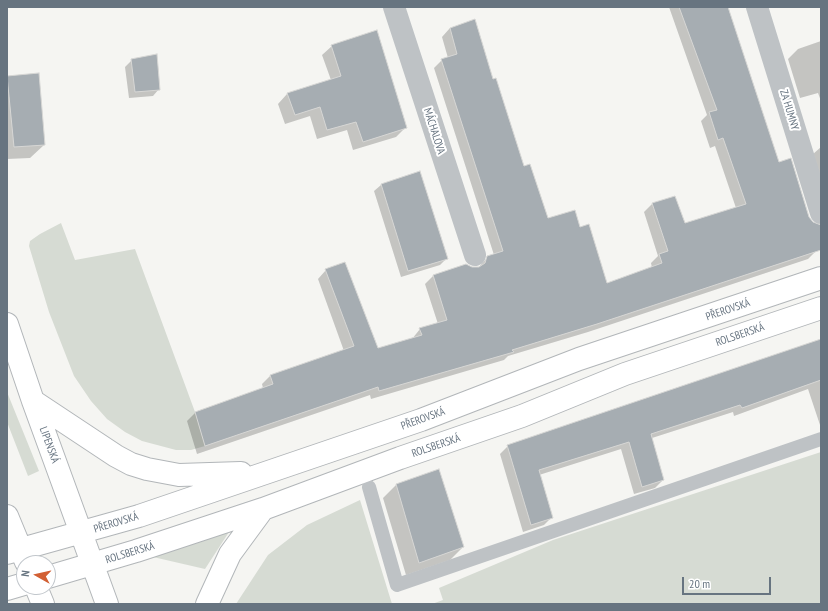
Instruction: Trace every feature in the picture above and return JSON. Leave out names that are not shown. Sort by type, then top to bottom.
[{"type":"main road","name":"PŘEROVSKÁ","points":[[18,555],[421,420],[579,359],[821,278]]},
{"type":"main road","name":"ROLSBERSKÁ","points":[[56,575],[263,509],[400,458],[522,416],[625,374],[821,308]]},
{"type":"main road","name":"LIPENSKÁ","points":[[7,324],[32,401],[107,604]]},
{"type":"main road","points":[[32,401],[116,456],[147,469],[179,475],[264,472]]},
{"type":"main road","points":[[207,604],[230,554],[263,509]]},
{"type":"main road","points":[[7,516],[18,555]]},
{"type":"street","name":"MÁCHALOVA","points":[[394,7],[475,255]]},
{"type":"street","name":"ZA HUMNY","points":[[756,7],[821,213]]},
{"type":"lane","points":[[369,487],[397,585],[821,439]]},
{"type":"shaded area","points":[[61,223],[75,260],[135,249],[195,412],[205,446],[191,450],[176,450],[142,441],[125,432],[107,419],[91,401],[74,376],[49,312],[29,246],[30,241]]},
{"type":"shaded area","points":[[7,392],[39,471],[28,476],[7,422]]},
{"type":"shaded area","points":[[821,452],[821,604],[432,604],[443,600],[439,588],[553,540]]},
{"type":"shaded area","points":[[360,500],[392,604],[236,604],[268,555],[307,525]]},
{"type":"shaded area","points":[[229,532],[205,569],[153,557]]},
{"type":"building","points":[[679,7],[728,7],[779,162],[791,158],[809,217],[813,222],[821,225],[821,250],[597,324],[512,350],[514,352],[379,391],[378,387],[205,446],[195,412],[273,384],[270,375],[354,346],[325,269],[345,262],[378,348],[422,335],[419,328],[447,320],[433,275],[466,264],[472,267],[479,267],[485,263],[487,256],[503,251],[441,59],[457,54],[450,28],[475,19],[493,79],[496,78],[524,166],[530,164],[548,218],[575,210],[580,227],[589,224],[607,283],[662,263],[659,254],[668,251],[652,203],[675,196],[685,223],[746,204],[723,138],[718,140],[709,112],[717,110]]},
{"type":"building","points":[[377,30],[407,128],[363,142],[356,122],[327,130],[320,107],[295,115],[287,93],[341,76],[331,45]]},
{"type":"building","points":[[157,54],[160,90],[135,92],[131,59]]},
{"type":"building","points":[[39,73],[45,145],[14,147],[7,76]]},
{"type":"building","points":[[420,171],[448,259],[408,271],[381,184]]},
{"type":"building","points":[[821,339],[821,380],[742,408],[740,405],[651,434],[664,480],[642,487],[629,442],[539,470],[553,518],[531,525],[507,445]]},
{"type":"building","points":[[439,469],[464,547],[419,563],[396,484]]}]
